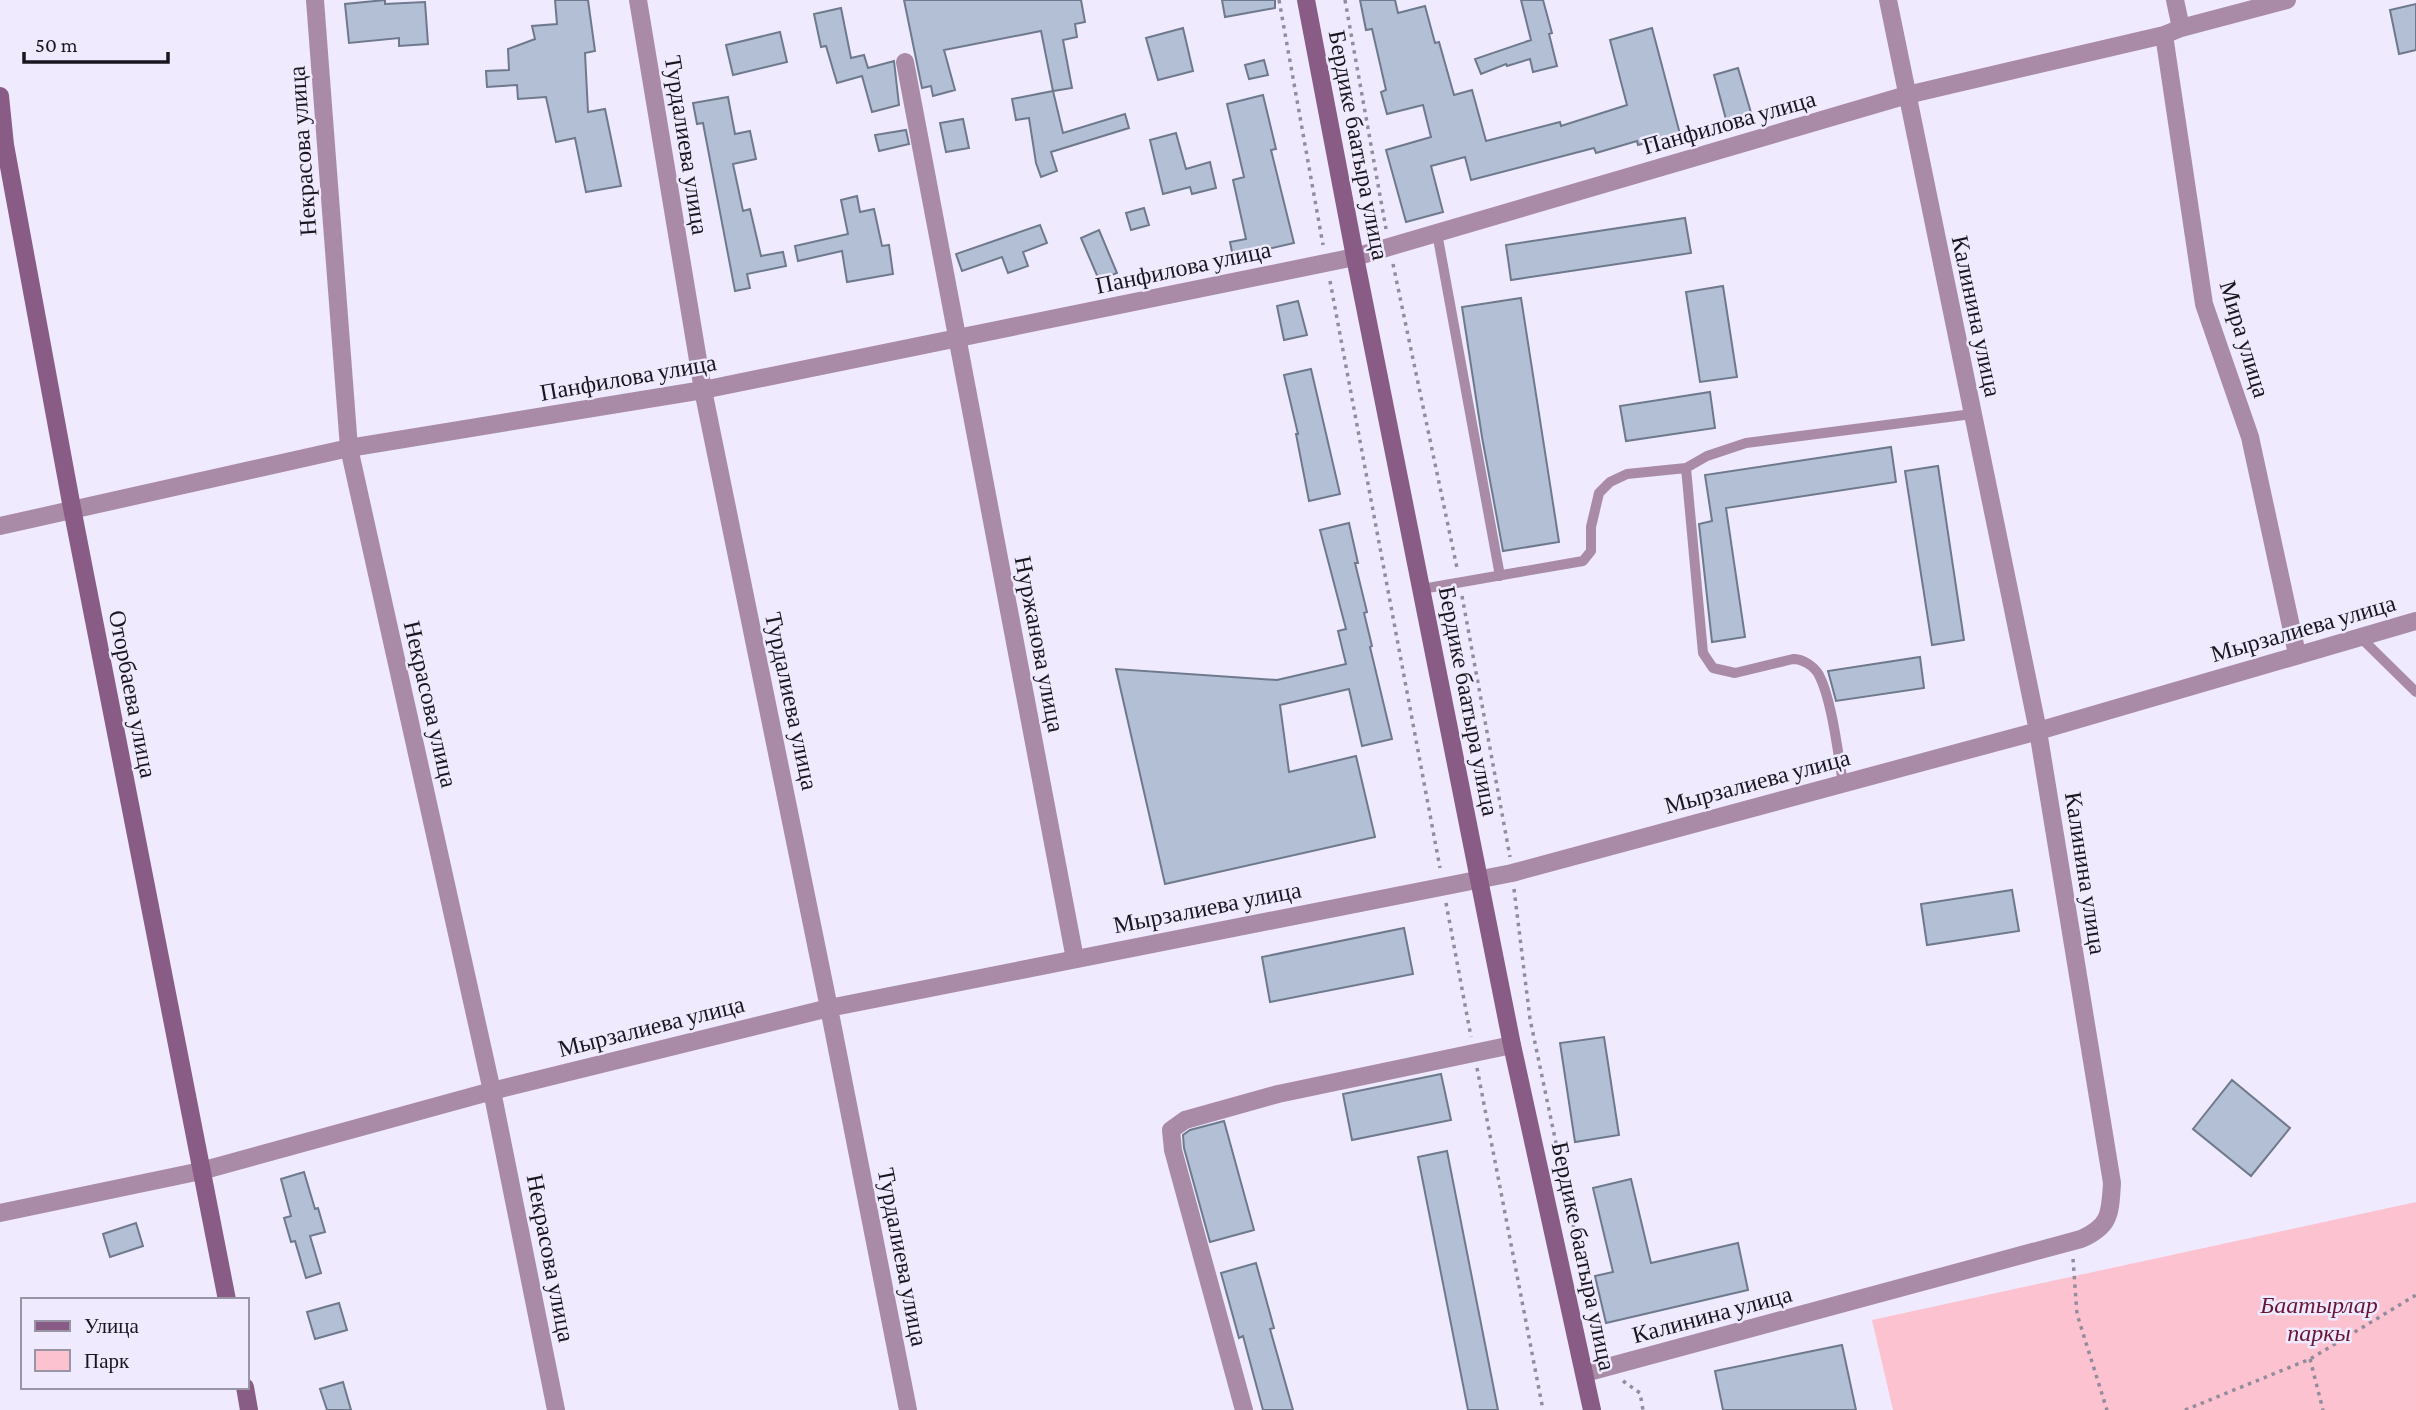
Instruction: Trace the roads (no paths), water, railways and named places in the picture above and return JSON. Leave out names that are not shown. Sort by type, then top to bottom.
[{"type":"street","name":"Некрасова улица","points":[[315,0],[349,448],[492,1091],[556,1410]]},
{"type":"street","name":"Турдалиева улица","points":[[638,0],[704,390],[908,1410]]},
{"type":"street","name":"Бердике баатыра улица","points":[[1307,0],[1354,257],[1513,1045],[1592,1410]]},
{"type":"street","name":"Калинина улица","points":[[1584,1373],[2081,1239],[2097,1232],[2110,1212],[2112,1183],[2038,731],[1888,0]]},
{"type":"street","name":"Мира улица","points":[[2175,0],[2173,31],[2204,304],[2250,437],[2297,654]]},
{"type":"street","name":"Панфилова улица","points":[[0,526],[349,448],[704,390],[1354,257],[1907,95],[2173,31],[2287,0]]},
{"type":"street","name":"Нуржанова улица","points":[[905,62],[1075,959]]},
{"type":"street","name":"Оторбаева улица","points":[[0,96],[5,145],[72,508],[227,1298]]},
{"type":"street","name":"Мырзалиева улица","points":[[0,1213],[201,1171],[492,1091],[829,1008],[1513,873],[2038,731],[2416,621]]},
{"type":"street","points":[[1244,1410],[1173,1150],[1171,1130],[1185,1120],[1278,1094],[1513,1045]]},
{"type":"street","points":[[245,1389],[249,1410]]},
{"type":"lane","points":[[1437,233],[1500,576]]},
{"type":"lane","points":[[1422,589],[1583,561],[1591,551],[1591,527],[1599,493],[1610,482],[1627,474],[1686,468],[1707,456],[1746,443],[1972,414]]},
{"type":"lane","points":[[1686,468],[1703,653],[1713,668],[1735,673],[1793,659],[1800,659],[1819,673],[1843,783]]},
{"type":"lane","points":[[2360,637],[2416,692]]},
{"type":"park label","name":"Баатырлар паркы","points":[[2319,1318]]}]
